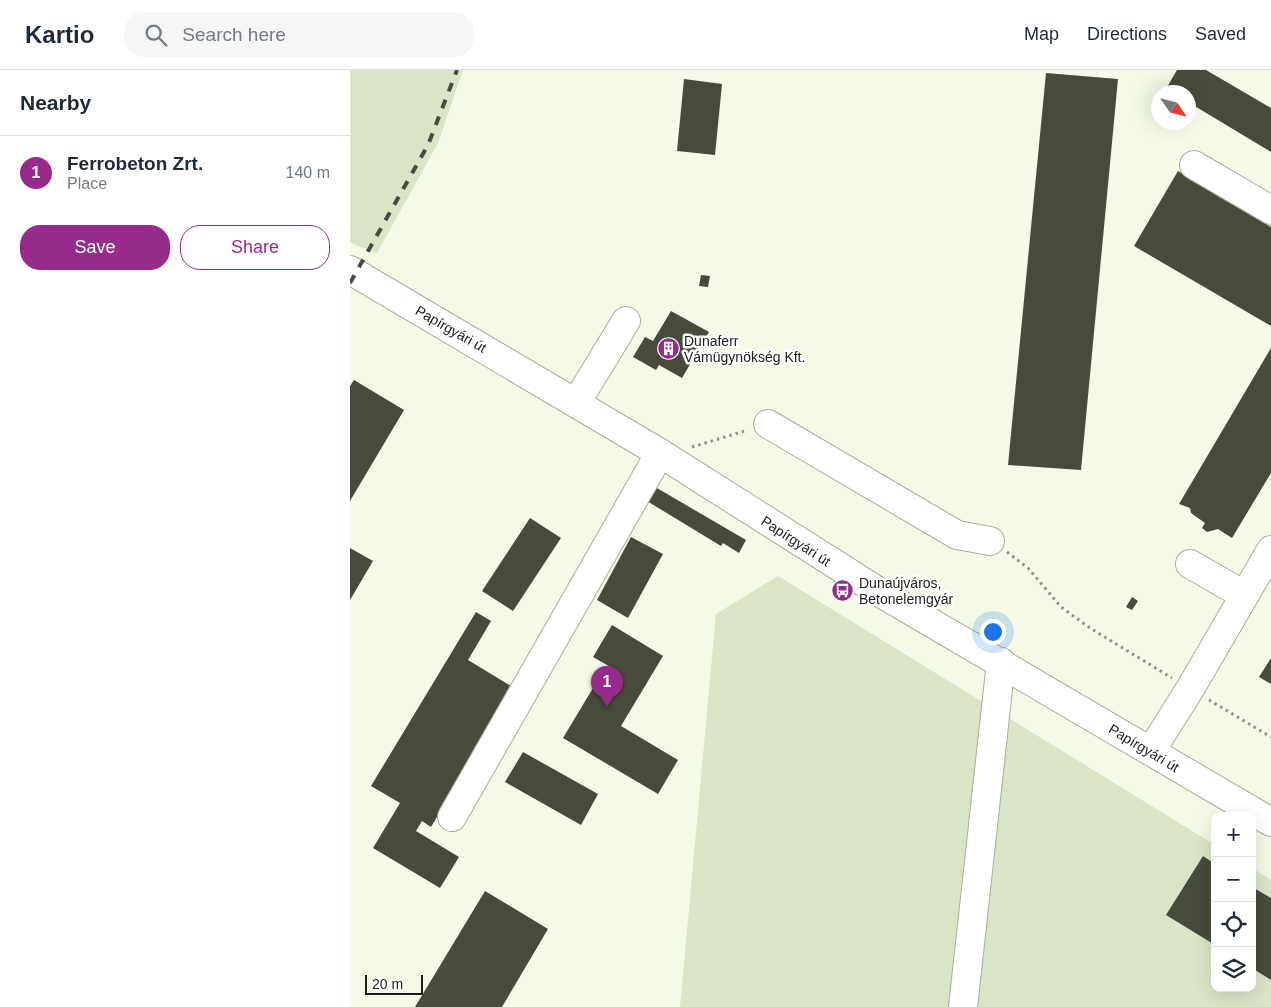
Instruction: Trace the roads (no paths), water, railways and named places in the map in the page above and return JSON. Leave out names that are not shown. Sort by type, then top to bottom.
[{"type":"street","points":[[1194,165],[1271,210]]},
{"type":"street","name":"Papírgyári út","points":[[350,270],[576,403],[672,451],[830,562],[1271,822]]},
{"type":"street","points":[[576,403],[626,321]]},
{"type":"street","points":[[768,424],[957,535],[990,541]]},
{"type":"street","points":[[452,817],[672,451]]},
{"type":"street","points":[[1150,751],[1190,689],[1271,550]]},
{"type":"street","points":[[1190,564],[1244,595]]},
{"type":"street","points":[[963,1007],[1001,662]]},
{"type":"railway","points":[[350,283],[428,145],[457,70]]},
{"type":"place","name":"Dunaferr Vámügynökség Kft.","points":[[668,349]]},
{"type":"place","name":"Dunaújváros, Betonelemgyár","points":[[843,591]]},
{"type":"place","name":"Ferrobeton Zrt.","points":[[607,707]]}]
